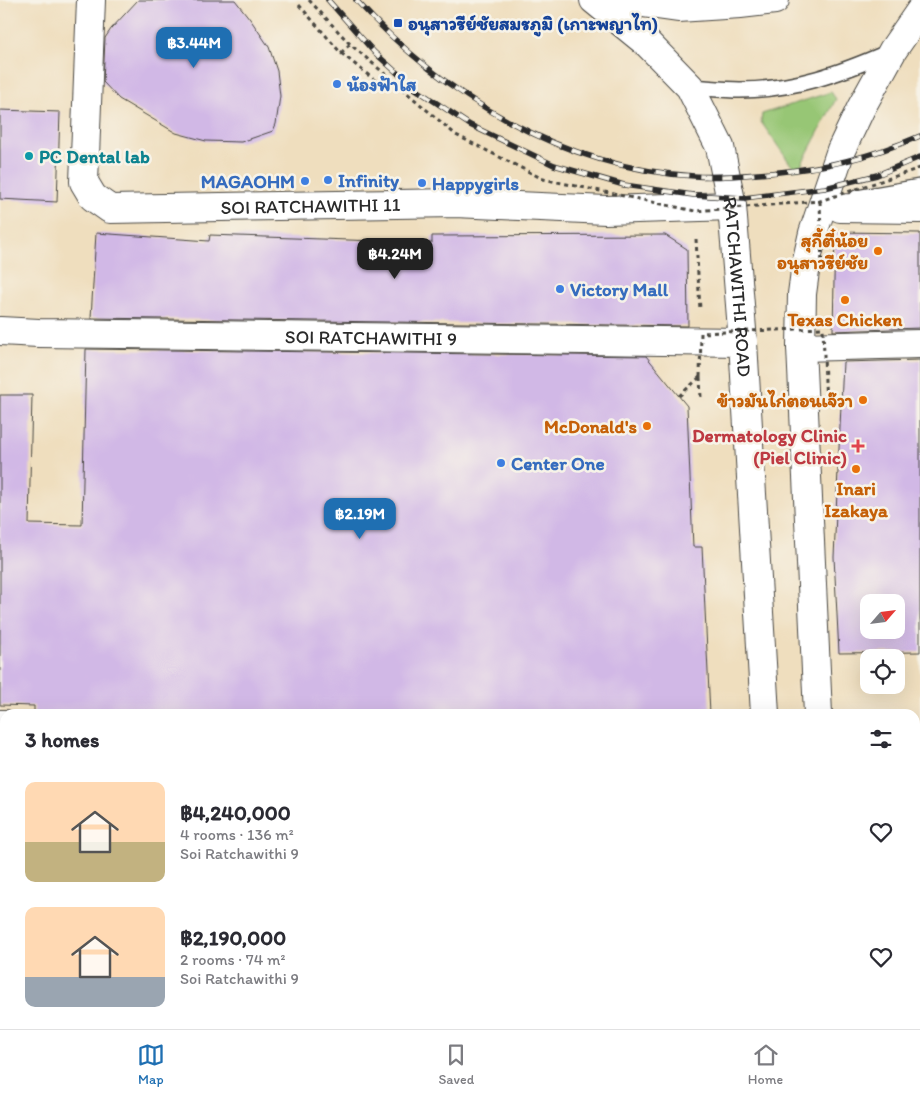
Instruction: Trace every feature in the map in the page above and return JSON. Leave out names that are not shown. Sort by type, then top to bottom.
[{"type":"street","name":"SOI RATCHAWITHI 11","points":[[90,0],[84,182],[93,197],[110,209],[455,203],[606,210],[732,206]]},
{"type":"street","name":"RATCHAWITHI ROAD","points":[[594,0],[648,44],[690,87],[720,147],[732,206],[743,342],[765,709]]},
{"type":"street","points":[[621,0],[678,8],[775,0]]},
{"type":"street","points":[[818,709],[801,347],[802,294],[806,264],[812,233],[826,204],[841,150],[861,108],[893,50],[920,11]]},
{"type":"street","points":[[826,204],[840,208],[920,209]]},
{"type":"street","name":"SOI RATCHAWITHI 9","points":[[0,331],[743,342]]},
{"type":"street","points":[[801,347],[920,344]]},
{"type":"lane","points":[[690,87],[740,90],[794,85],[848,70],[893,50]]},
{"type":"lane","points":[[826,204],[920,187]]},
{"type":"path","points":[[309,0],[350,44],[456,135],[544,179],[695,211],[826,204],[920,168]]},
{"type":"path","points":[[299,6],[341,53],[383,88]]},
{"type":"path","points":[[341,53],[350,44]]},
{"type":"path","points":[[822,268],[826,204]]},
{"type":"path","points":[[697,246],[700,314]]},
{"type":"path","points":[[700,324],[701,398]]},
{"type":"path","points":[[700,333],[824,328],[826,408]]},
{"type":"path","points":[[679,396],[700,377]]},
{"type":"green space","points":[[831,92],[836,99],[799,169],[794,169],[761,122],[762,114]]},
{"type":"building","points":[[138,0],[235,0],[269,47],[277,71],[280,96],[276,124],[273,131],[241,142],[206,141],[176,133],[119,99],[103,82],[105,38]]},
{"type":"building","name":"PC Dental lab","points":[[0,110],[60,112],[57,202],[0,199]]},
{"type":"building","points":[[835,232],[920,233],[920,328],[833,331]]},
{"type":"building","points":[[96,233],[209,241],[210,235],[432,243],[432,236],[665,235],[687,249],[688,326],[91,318]]},
{"type":"building","points":[[86,349],[646,356],[687,406],[693,547],[702,547],[710,709],[34,709],[34,706],[0,705],[0,395],[32,395],[29,524],[82,525]]},
{"type":"building","points":[[920,360],[920,652],[905,652],[905,649],[860,649],[860,653],[839,653],[834,557],[843,362]]},
{"type":"railway","points":[[328,0],[374,52],[414,88],[470,125],[554,165],[624,185],[693,195],[744,198],[825,188],[877,175],[920,157]]},
{"type":"railway","points":[[356,0],[390,35],[427,67],[466,96],[508,121],[552,142],[598,159],[645,170],[694,176],[742,175],[790,171],[828,165],[864,156],[920,136]]},
{"type":"place","name":"อนุสาวรีย์ชัยสมรภูมิ (เกาะพญาไท)","points":[[398,23]]},
{"type":"place","name":"น้องฟ้าใส","points":[[337,84]]},
{"type":"place","name":"PC Dental lab","points":[[29,156]]},
{"type":"place","name":"Infinity","points":[[328,180]]},
{"type":"place","name":"MAGAOHM","points":[[305,181]]},
{"type":"place","name":"Happygirls","points":[[422,183]]},
{"type":"place","name":"สุกี้ตี๋น้อย อนุสาวรีย์ชัย","points":[[878,251]]},
{"type":"place","name":"Victory Mall","points":[[560,289]]},
{"type":"place","name":"Texas Chicken","points":[[845,300]]},
{"type":"place","name":"ข้าวมันไก่ตอนเจ๊วา","points":[[863,400]]},
{"type":"place","name":"McDonald's","points":[[647,426]]},
{"type":"place","name":"Dermatology Clinic (Piel Clinic)","points":[[858,446]]},
{"type":"place","name":"Center One","points":[[501,463]]},
{"type":"place","name":"Inari Izakaya","points":[[856,469]]}]
